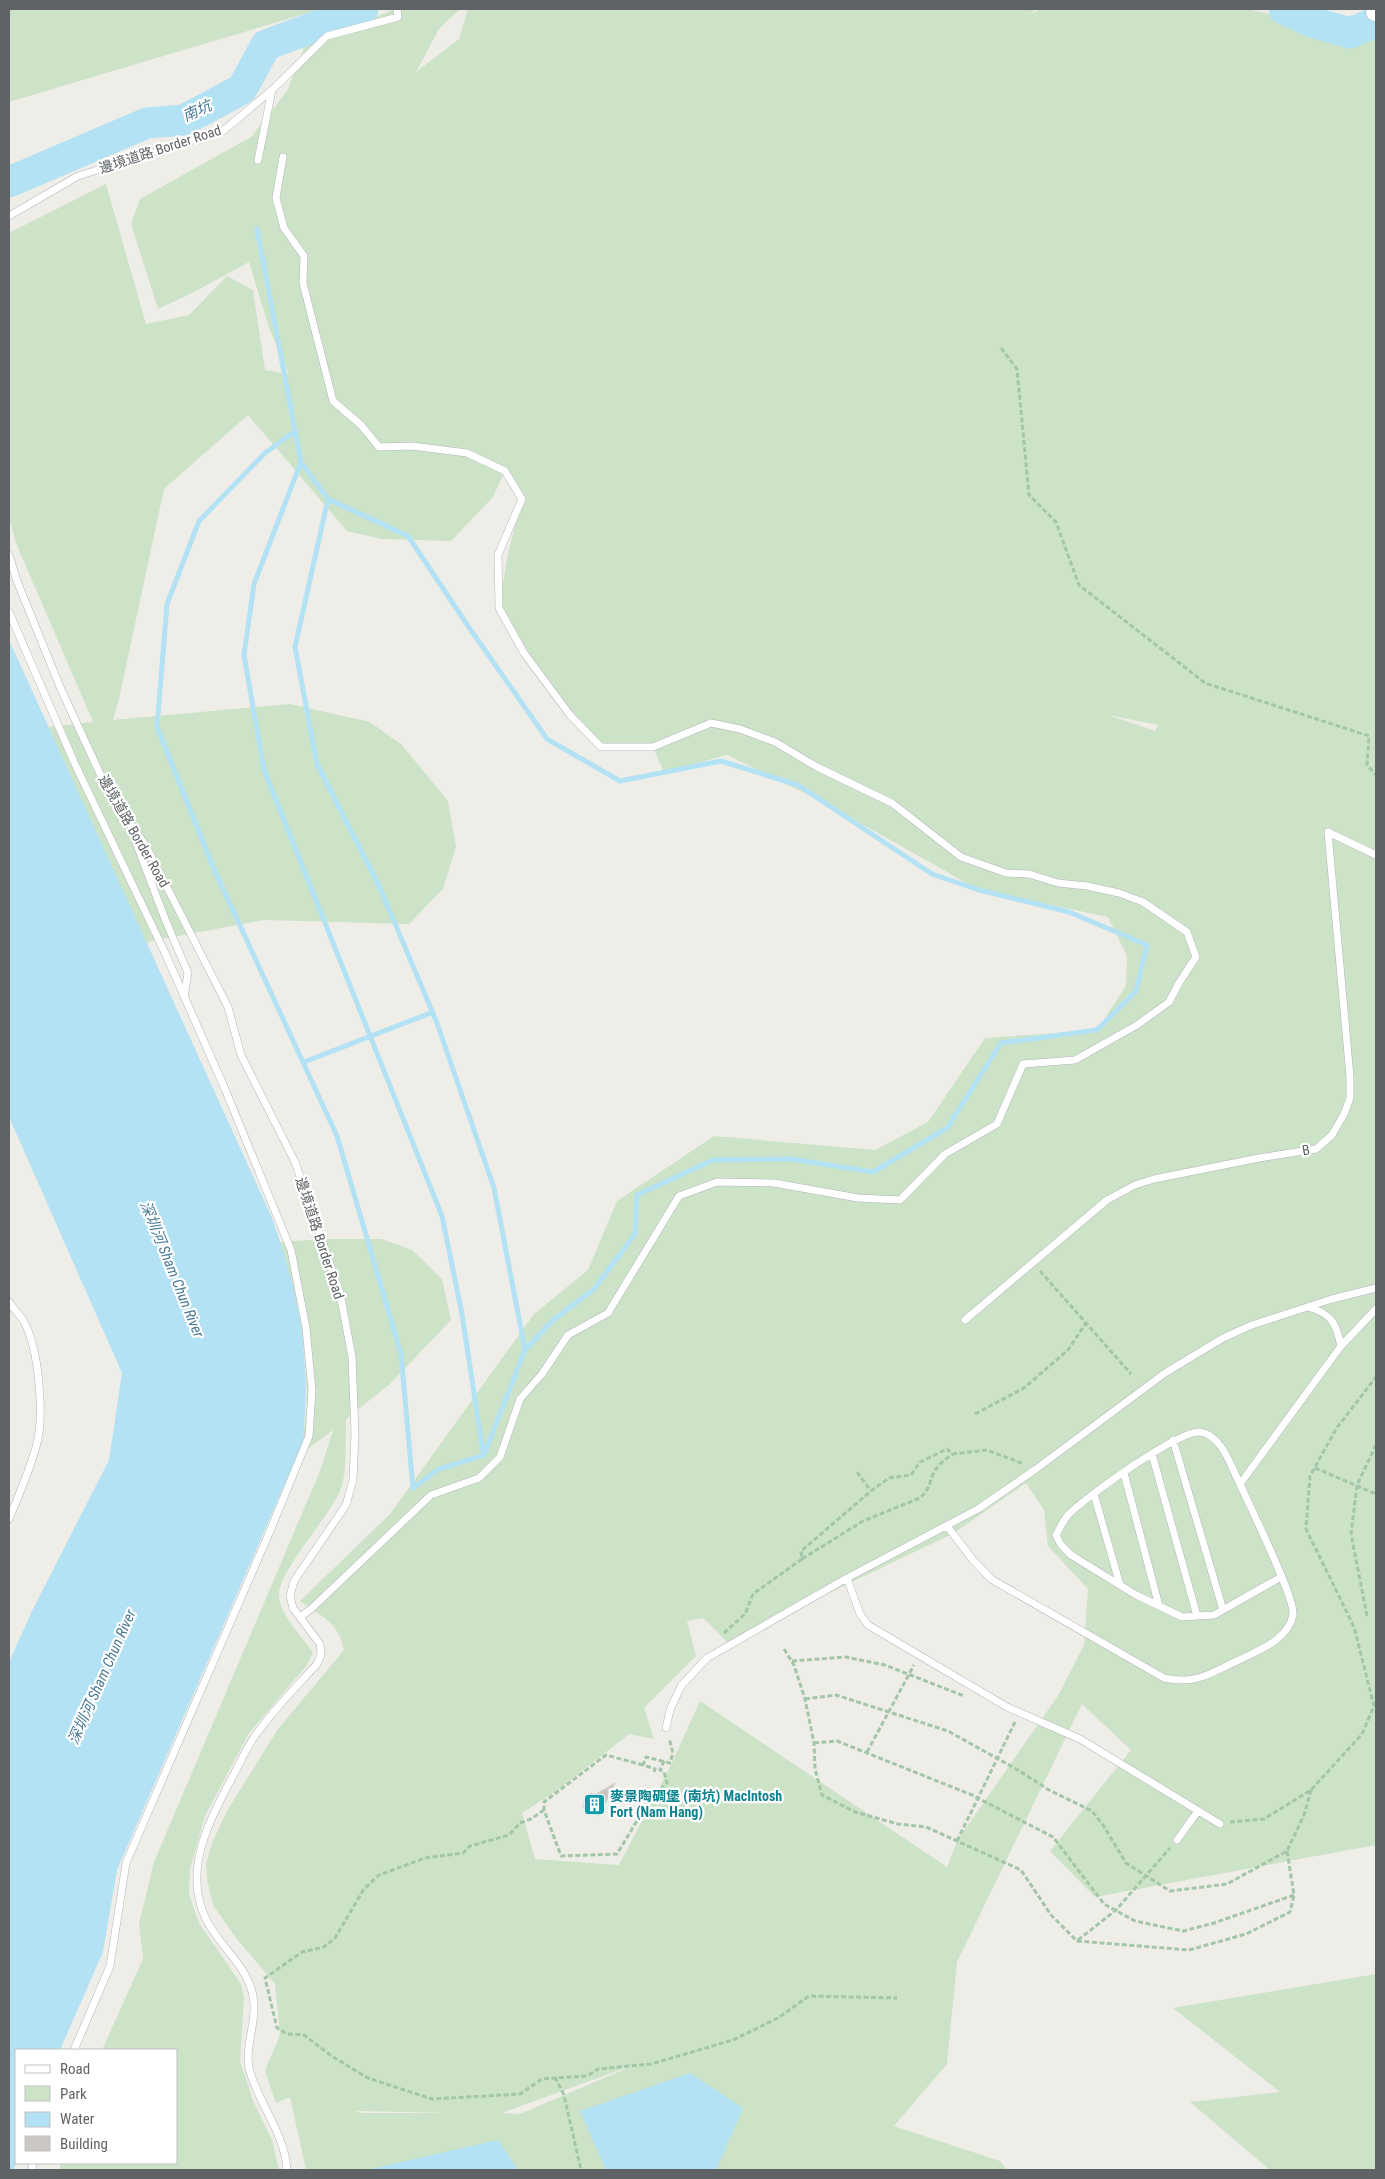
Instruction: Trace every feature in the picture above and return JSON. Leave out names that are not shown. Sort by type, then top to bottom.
[{"type":"lane","name":"邊境道路 Border Road","points":[[9,216],[78,176],[223,131],[272,90],[327,36],[398,17],[397,9]]},
{"type":"lane","points":[[258,160],[272,90]]},
{"type":"lane","points":[[283,157],[276,198],[284,228],[304,256],[303,283],[316,327],[333,402],[361,425],[379,447],[412,446],[467,453],[505,471],[522,499],[498,555],[499,608],[524,653],[570,715],[601,747],[653,747],[711,723],[740,729],[775,742],[817,767],[892,803],[961,856],[1006,873],[1029,874],[1058,883],[1088,886],[1119,893],[1143,902],[1187,932],[1196,957],[1169,1002],[1137,1024],[1075,1060],[1024,1064],[997,1124],[945,1154],[900,1200],[858,1198],[774,1183],[717,1182],[680,1196],[608,1313],[568,1335],[542,1374],[520,1399],[500,1458],[479,1478],[431,1495],[311,1609],[300,1617]]},
{"type":"lane","name":"邊境道路 Border Road","points":[[9,555],[17,581],[60,687],[107,789],[148,848],[228,1007],[241,1055],[295,1162],[340,1293],[352,1357],[355,1434],[353,1480],[346,1505],[294,1581],[290,1596],[293,1608],[320,1644],[321,1655],[317,1664],[277,1707],[254,1737],[220,1800],[205,1835],[197,1866],[197,1887],[206,1919],[243,1970],[253,1996],[254,2023],[248,2057],[249,2069],[279,2134],[286,2156],[287,2170]]},
{"type":"lane","points":[[9,612],[74,762],[184,997],[291,1250],[306,1328],[312,1390],[309,1436],[270,1531],[126,1863],[110,1966],[74,2049]]},
{"type":"lane","points":[[126,817],[188,973],[184,997]]},
{"type":"lane","name":"B","points":[[966,1320],[1107,1200],[1154,1179],[1259,1158],[1316,1149],[1332,1135],[1344,1114],[1350,1098],[1350,1077],[1328,832],[1376,855]]},
{"type":"lane","points":[[666,1728],[670,1710],[681,1686],[707,1658],[847,1578],[978,1509],[1036,1469],[1165,1373],[1223,1338],[1252,1325],[1307,1307],[1376,1288]]},
{"type":"lane","points":[[9,1302],[24,1320],[33,1347],[38,1377],[40,1409],[37,1445],[25,1481],[9,1519]]},
{"type":"lane","points":[[1307,1307],[1318,1310],[1336,1325],[1341,1346]]},
{"type":"lane","points":[[1240,1484],[1341,1346],[1376,1309]]},
{"type":"lane","points":[[947,1526],[972,1560],[992,1578],[1164,1678],[1181,1682],[1196,1680],[1270,1645],[1287,1628],[1293,1614],[1289,1596],[1281,1577],[1240,1484],[1219,1444],[1211,1436],[1198,1431],[1179,1436],[1094,1494],[1069,1514],[1061,1524],[1056,1535],[1060,1545],[1070,1555],[1120,1585],[1182,1617],[1214,1615],[1281,1577]]},
{"type":"lane","points":[[1173,1440],[1223,1610]]},
{"type":"lane","points":[[1152,1454],[1197,1616]]},
{"type":"lane","points":[[1124,1473],[1159,1606]]},
{"type":"lane","points":[[1094,1494],[1120,1585]]},
{"type":"lane","points":[[847,1578],[860,1614],[868,1625],[1020,1712],[1080,1739],[1220,1824]]},
{"type":"lane","points":[[1177,1840],[1198,1811]]},
{"type":"path","points":[[1001,348],[1017,369],[1029,494],[1056,522],[1079,586],[1205,683],[1369,736],[1367,765],[1376,775]]},
{"type":"path","points":[[1040,1271],[1131,1374]]},
{"type":"path","points":[[975,1414],[1024,1388],[1068,1350],[1086,1324]]},
{"type":"path","points":[[1220,1824],[1241,1820],[1264,1819],[1311,1790],[1362,1734],[1374,1706],[1354,1627],[1306,1529],[1310,1476],[1336,1428],[1376,1377]]},
{"type":"path","points":[[1367,1616],[1351,1534],[1356,1485],[1376,1445]]},
{"type":"path","points":[[802,1558],[801,1551],[870,1491],[889,1478],[911,1474],[920,1462],[947,1449],[953,1454]]},
{"type":"path","points":[[718,1638],[745,1614],[753,1594],[802,1558],[863,1521],[920,1498],[927,1492],[933,1474],[939,1466],[953,1454],[987,1450],[1036,1469]]},
{"type":"path","points":[[1314,1468],[1376,1494]]},
{"type":"path","points":[[857,1472],[870,1491]]},
{"type":"path","points":[[784,1649],[792,1661],[805,1699],[814,1744],[814,1769],[822,1795],[855,1812],[898,1824],[926,1827],[1020,1870],[1050,1915],[1077,1941],[1189,1950],[1246,1934],[1290,1912],[1294,1894],[1287,1851],[1304,1815],[1311,1790]]},
{"type":"path","points":[[792,1661],[846,1657],[885,1665],[960,1696],[971,1697]]},
{"type":"path","points":[[867,1752],[915,1663]]},
{"type":"path","points":[[805,1699],[836,1695],[948,1731],[1049,1790],[1092,1811],[1103,1825],[1126,1863],[1170,1891],[1227,1884],[1287,1851]]},
{"type":"path","points":[[957,1841],[1020,1712]]},
{"type":"path","points":[[814,1744],[837,1740],[977,1797],[1053,1837],[1104,1904],[1135,1921],[1183,1930],[1214,1923],[1294,1894]]},
{"type":"path","points":[[643,1765],[646,1757],[670,1763],[673,1753]]},
{"type":"path","points":[[654,1772],[655,1769],[606,1755],[544,1802],[544,1810],[560,1856],[616,1854],[649,1801],[667,1783],[664,1772],[660,1770],[664,1761]]},
{"type":"path","points":[[544,1810],[531,1819],[520,1823],[508,1835],[470,1846],[463,1853],[426,1858],[379,1875],[364,1889],[335,1938],[324,1947],[302,1952],[265,1978],[277,2028],[287,2034],[304,2035],[368,2078],[432,2099],[520,2094],[542,2079],[586,2076],[598,2069],[651,2064],[733,2040],[778,2018],[809,1996],[897,1998]]},
{"type":"path","points":[[1077,1941],[1116,1910],[1177,1840]]},
{"type":"path","points":[[555,2077],[564,2095],[581,2170]]},
{"type":"green space","points":[[9,9],[321,9],[9,102]]},
{"type":"green space","points":[[396,9],[460,9],[439,29],[416,72],[459,39],[468,9],[1037,9],[1027,15],[1041,9],[1247,9],[1350,33],[1376,23],[1376,1845],[1095,1897],[1050,1851],[1131,1750],[1082,1704],[957,1962],[947,2064],[894,2126],[1000,2161],[1007,2170],[306,2170],[290,2097],[276,2103],[265,2071],[280,2035],[275,1984],[236,1938],[213,1905],[207,1879],[206,1864],[212,1843],[227,1811],[278,1729],[344,1650],[334,1626],[300,1601],[390,1514],[534,1314],[588,1270],[617,1201],[714,1136],[875,1150],[928,1122],[985,1038],[1097,1030],[1126,986],[1127,956],[1108,917],[979,890],[823,802],[727,755],[664,772],[653,747],[601,747],[577,723],[499,608],[508,553],[522,499],[505,471],[493,497],[451,541],[382,539],[347,531],[248,415],[164,489],[113,720],[290,704],[370,722],[402,745],[448,801],[456,847],[443,889],[409,924],[264,920],[151,941],[147,944],[47,727],[93,722],[16,543],[9,518],[9,233],[106,184],[146,324],[189,315],[227,276],[253,290],[265,370],[289,374],[269,328],[249,262],[158,309],[131,224],[140,199],[251,137],[287,91],[306,43]],"holes":[[[1108,715],[1158,725],[1155,731]],[[1026,1483],[1044,1510],[1048,1546],[1088,1589],[1084,1645],[1059,1694],[957,1841],[947,1867],[700,1701],[671,1765],[619,1865],[535,1859],[522,1813],[559,1789],[629,1734],[654,1739],[644,1708],[696,1656],[687,1621],[703,1618],[727,1642],[954,1533]],[[639,2063],[520,2114],[502,2113]],[[355,2111],[454,2113],[363,2113]]]},
{"type":"green space","points":[[326,1239],[381,1239],[412,1250],[442,1279],[451,1320],[390,1384],[346,1419],[345,1465],[340,1491],[326,1515],[295,1559],[281,1585],[279,1595],[283,1611],[313,1653],[307,1665],[249,1733],[205,1816],[190,1869],[189,1894],[199,1923],[241,1984],[244,1997],[240,2061],[254,2103],[272,2140],[279,2170],[59,2170],[61,2164],[178,2164],[178,2049],[102,2049],[143,1959],[139,1924],[154,1862],[320,1471],[333,1430],[296,1458],[303,1435],[306,1409],[304,1351],[294,1292],[280,1242]]},
{"type":"green space","points":[[1376,1974],[1376,2170],[1270,2170],[1190,2102],[1280,2092],[1173,2008]]},
{"type":"water","name":"深圳河 Sham Chun River","points":[[9,640],[272,1218],[284,1255],[298,1311],[304,1349],[306,1387],[303,1442],[117,1870],[103,1952],[60,2049],[15,2049],[14,2170],[9,2170],[9,1662],[32,1611],[109,1460],[122,1373],[9,1117]]},
{"type":"water","points":[[690,2073],[743,2108],[716,2170],[606,2170],[580,2111]]},
{"type":"water","points":[[498,2140],[518,2170],[366,2170]]},
{"type":"building","name":"麥景陶碉堡 (南坑) MacIntosh Fort (Nam Hang)","points":[[615,1783],[599,1816],[583,1807],[585,1796],[591,1793],[596,1794]]},
{"type":"waterway","name":"南坑","points":[[9,182],[147,123],[184,120],[242,89],[266,45],[363,9]]},
{"type":"waterway","name":"南坑","points":[[1284,9],[1315,23],[1350,33],[1376,22]]},
{"type":"waterway","points":[[257,229],[301,462],[328,499],[408,536],[547,739],[620,781],[721,761],[798,785],[932,874],[979,890],[1069,912],[1147,945],[1136,991],[1097,1030],[1001,1043],[947,1128],[873,1172],[791,1159],[713,1160],[637,1195],[635,1234],[594,1289],[552,1321],[525,1350],[484,1455],[439,1469],[413,1488],[401,1354],[337,1136],[213,867],[157,727],[167,604],[199,521],[265,453],[295,431]]},
{"type":"waterway","points":[[301,462],[254,584],[244,655],[264,770],[442,1216],[462,1314],[483,1452]]},
{"type":"waterway","points":[[328,499],[295,647],[317,764],[380,888],[437,1023],[494,1188],[525,1350]]},
{"type":"waterway","points":[[304,1062],[433,1012]]},
{"type":"place","name":"麥景陶碉堡 (南坑) MacIntosh Fort (Nam Hang)","points":[[594,1804]]}]
